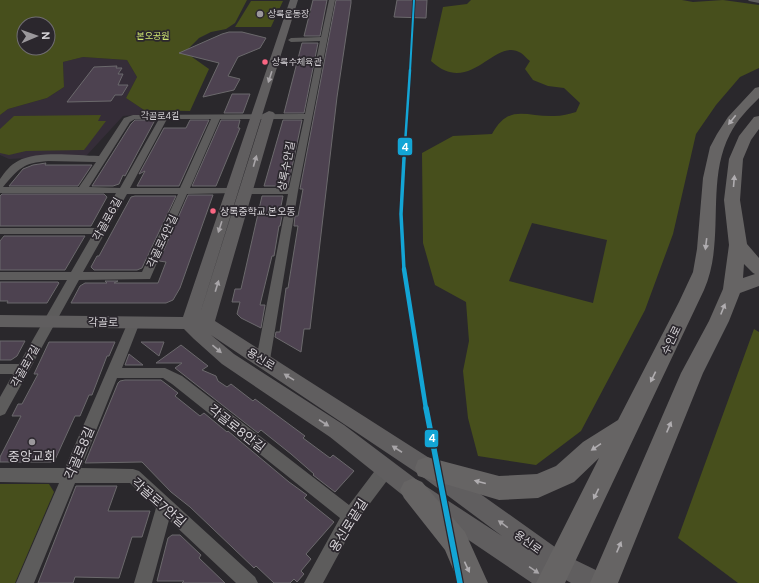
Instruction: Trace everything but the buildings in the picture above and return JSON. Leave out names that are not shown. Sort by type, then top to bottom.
[{"type":"highway","name":"수인로","points":[[554,578],[689,302],[703,269],[707,234],[709,180],[714,156],[725,129],[742,107],[759,91]]},
{"type":"highway","points":[[604,583],[692,373],[719,321],[732,289],[738,245],[732,200],[736,159],[744,139],[759,120]]},
{"type":"highway","points":[[738,245],[759,269]]},
{"type":"highway","points":[[732,289],[759,279]]},
{"type":"highway","points":[[420,479],[499,488],[538,486],[565,474],[592,449],[629,426]]},
{"type":"highway","points":[[420,479],[456,542],[474,583]]},
{"type":"main road","points":[[197,323],[246,191],[263,116],[294,0]]},
{"type":"main road","points":[[197,323],[232,191],[263,116],[291,40],[302,0]]},
{"type":"main road","name":"각골로","points":[[0,321],[197,323]]},
{"type":"main road","name":"용신로","points":[[197,323],[263,360],[554,578],[595,583]]},
{"type":"main road","name":"용신로","points":[[197,323],[200,335],[228,359],[337,431],[386,469],[420,479]]},
{"type":"street","name":"상록수안길","points":[[263,360],[293,191],[332,0]]},
{"type":"street","points":[[751,0],[759,0]]},
{"type":"street","points":[[291,40],[323,39]]},
{"type":"street","name":"각골로4길","points":[[82,191],[127,120],[133,116],[308,116]]},
{"type":"street","name":"각골로6길","points":[[49,321],[165,116]]},
{"type":"street","name":"각골로4안길","points":[[0,276],[146,276],[217,116]]},
{"type":"street","points":[[0,185],[14,168],[23,162],[34,159],[102,159]]},
{"type":"street","points":[[0,190],[232,191]]},
{"type":"street","points":[[246,191],[293,191]]},
{"type":"street","points":[[0,231],[100,231]]},
{"type":"street","name":"각골로7길","points":[[0,410],[49,321]]},
{"type":"street","name":"각골로8길","points":[[25,583],[134,322]]},
{"type":"street","points":[[0,368],[23,369]]},
{"type":"street","name":"각골로8안길","points":[[112,374],[165,373],[177,380],[350,516]]},
{"type":"street","name":"용신로끝길","points":[[313,583],[350,516],[386,469]]},
{"type":"street","name":"각골로7안길","points":[[0,475],[133,476],[249,583]]},
{"type":"street","points":[[143,583],[165,506]]},
{"type":"shaded area","points":[[83,57],[127,60],[137,77],[126,98],[150,114],[123,116],[87,155],[9,159],[0,155],[0,115],[8,109],[47,98],[64,87],[63,62]]},
{"type":"green space","name":"본오공원","points":[[0,0],[247,0],[235,23],[226,29],[211,32],[199,38],[185,52],[209,69],[190,111],[144,110],[126,98],[137,77],[127,60],[83,57],[63,62],[64,87],[47,98],[8,109],[0,115]]},
{"type":"green space","points":[[471,0],[682,0],[693,2],[723,0],[759,5],[759,68],[740,77],[716,105],[696,134],[673,234],[645,310],[581,431],[536,465],[478,456],[468,418],[463,371],[469,341],[466,302],[435,285],[423,243],[422,153],[453,136],[492,134],[498,124],[505,118],[512,115],[563,115],[576,112],[580,103],[564,88],[548,86],[533,80],[525,69],[530,61],[521,53],[511,50],[501,52],[470,70],[458,73],[445,71],[431,61],[443,7],[467,4]],"holes":[[[532,223],[607,240],[593,303],[509,281]]]},
{"type":"green space","name":"상록운동장","points":[[251,1],[283,1],[271,27],[235,27]]},
{"type":"green space","points":[[101,115],[98,121],[106,121],[84,150],[26,151],[9,155],[0,153],[0,129],[14,116]]},
{"type":"green space","points":[[754,329],[759,332],[759,583],[738,583],[678,538]]},
{"type":"green space","points":[[0,484],[49,484],[54,492],[15,583],[0,583]]},
{"type":"transit line","name":"4","points":[[414,0],[401,214],[405,280],[426,410],[460,583]]},
{"type":"place","name":"상록운동장","points":[[260,14]]},
{"type":"place","name":"상록수체육관","points":[[265,62]]},
{"type":"place","name":"상록중학교.본오동","points":[[213,211]]},
{"type":"place","name":"중앙교회","points":[[32,442]]}]
